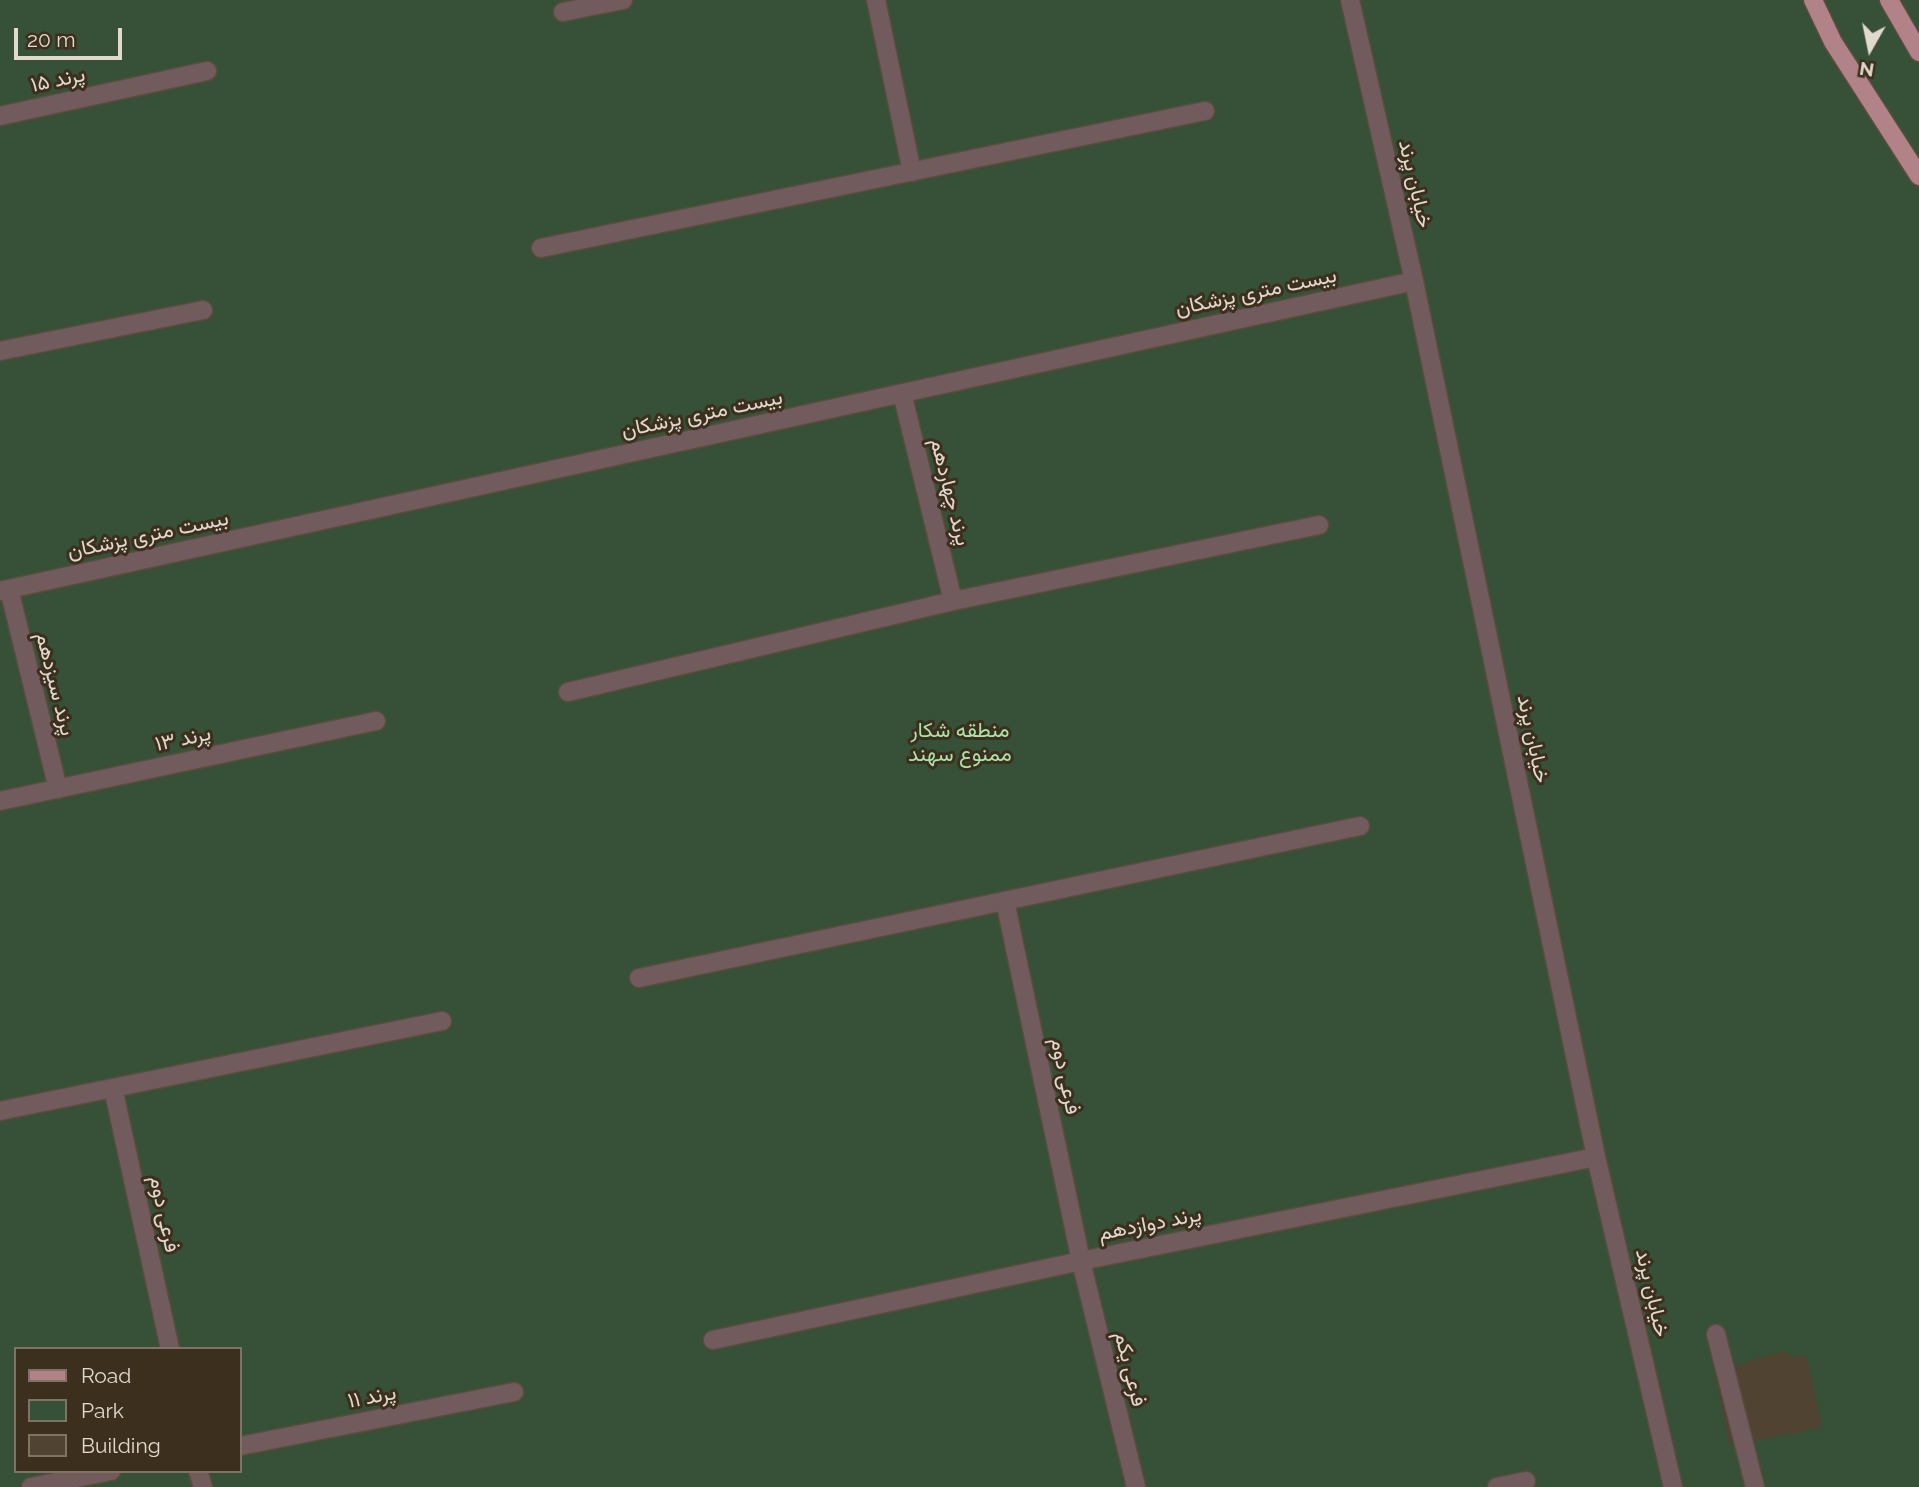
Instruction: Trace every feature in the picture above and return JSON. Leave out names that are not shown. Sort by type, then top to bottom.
[{"type":"main road","points":[[1813,0],[1833,42],[1919,176]]},
{"type":"main road","points":[[1889,0],[1919,52]]},
{"type":"street","points":[[563,12],[623,0]]},
{"type":"street","points":[[876,0],[912,172]]},
{"type":"street","name":"خیابان پرند","points":[[1350,0],[1414,281],[1597,1157],[1673,1487]]},
{"type":"street","name":"پرند ۱۵","points":[[0,116],[207,71]]},
{"type":"street","points":[[541,248],[1205,111]]},
{"type":"street","name":"بیست متری پزشکان","points":[[4,590],[1414,281]]},
{"type":"street","points":[[0,351],[203,310]]},
{"type":"street","name":"پرند چهاردهم","points":[[902,393],[953,601]]},
{"type":"street","points":[[568,692],[953,601],[1320,525]]},
{"type":"street","name":"پرند سیزدهم","points":[[4,590],[58,789]]},
{"type":"street","name":"پرند ۱۳","points":[[0,801],[376,721]]},
{"type":"street","points":[[639,978],[1360,826]]},
{"type":"street","name":"فرعی دوم","points":[[1005,901],[1081,1261]]},
{"type":"street","points":[[0,1111],[442,1021]]},
{"type":"street","name":"فرعی دوم","points":[[113,1088],[170,1347]]},
{"type":"street","name":"پرند دوازدهم","points":[[713,1340],[1081,1261],[1597,1157]]},
{"type":"street","name":"فرعی یکم","points":[[1081,1261],[1136,1487]]},
{"type":"street","points":[[1716,1334],[1755,1487]]},
{"type":"street","name":"پرند ۱۱","points":[[242,1446],[514,1392]]},
{"type":"street","points":[[31,1487],[101,1473]]},
{"type":"street","points":[[1497,1487],[1526,1481]]},
{"type":"green space","name":"منطقه شکار ممنوع سهند","points":[[0,0],[1919,0],[1919,1487],[0,1487]]},
{"type":"building","points":[[1784,1351],[1792,1357],[1806,1355],[1822,1427],[1730,1446],[1715,1376],[1731,1373],[1732,1366]]}]
